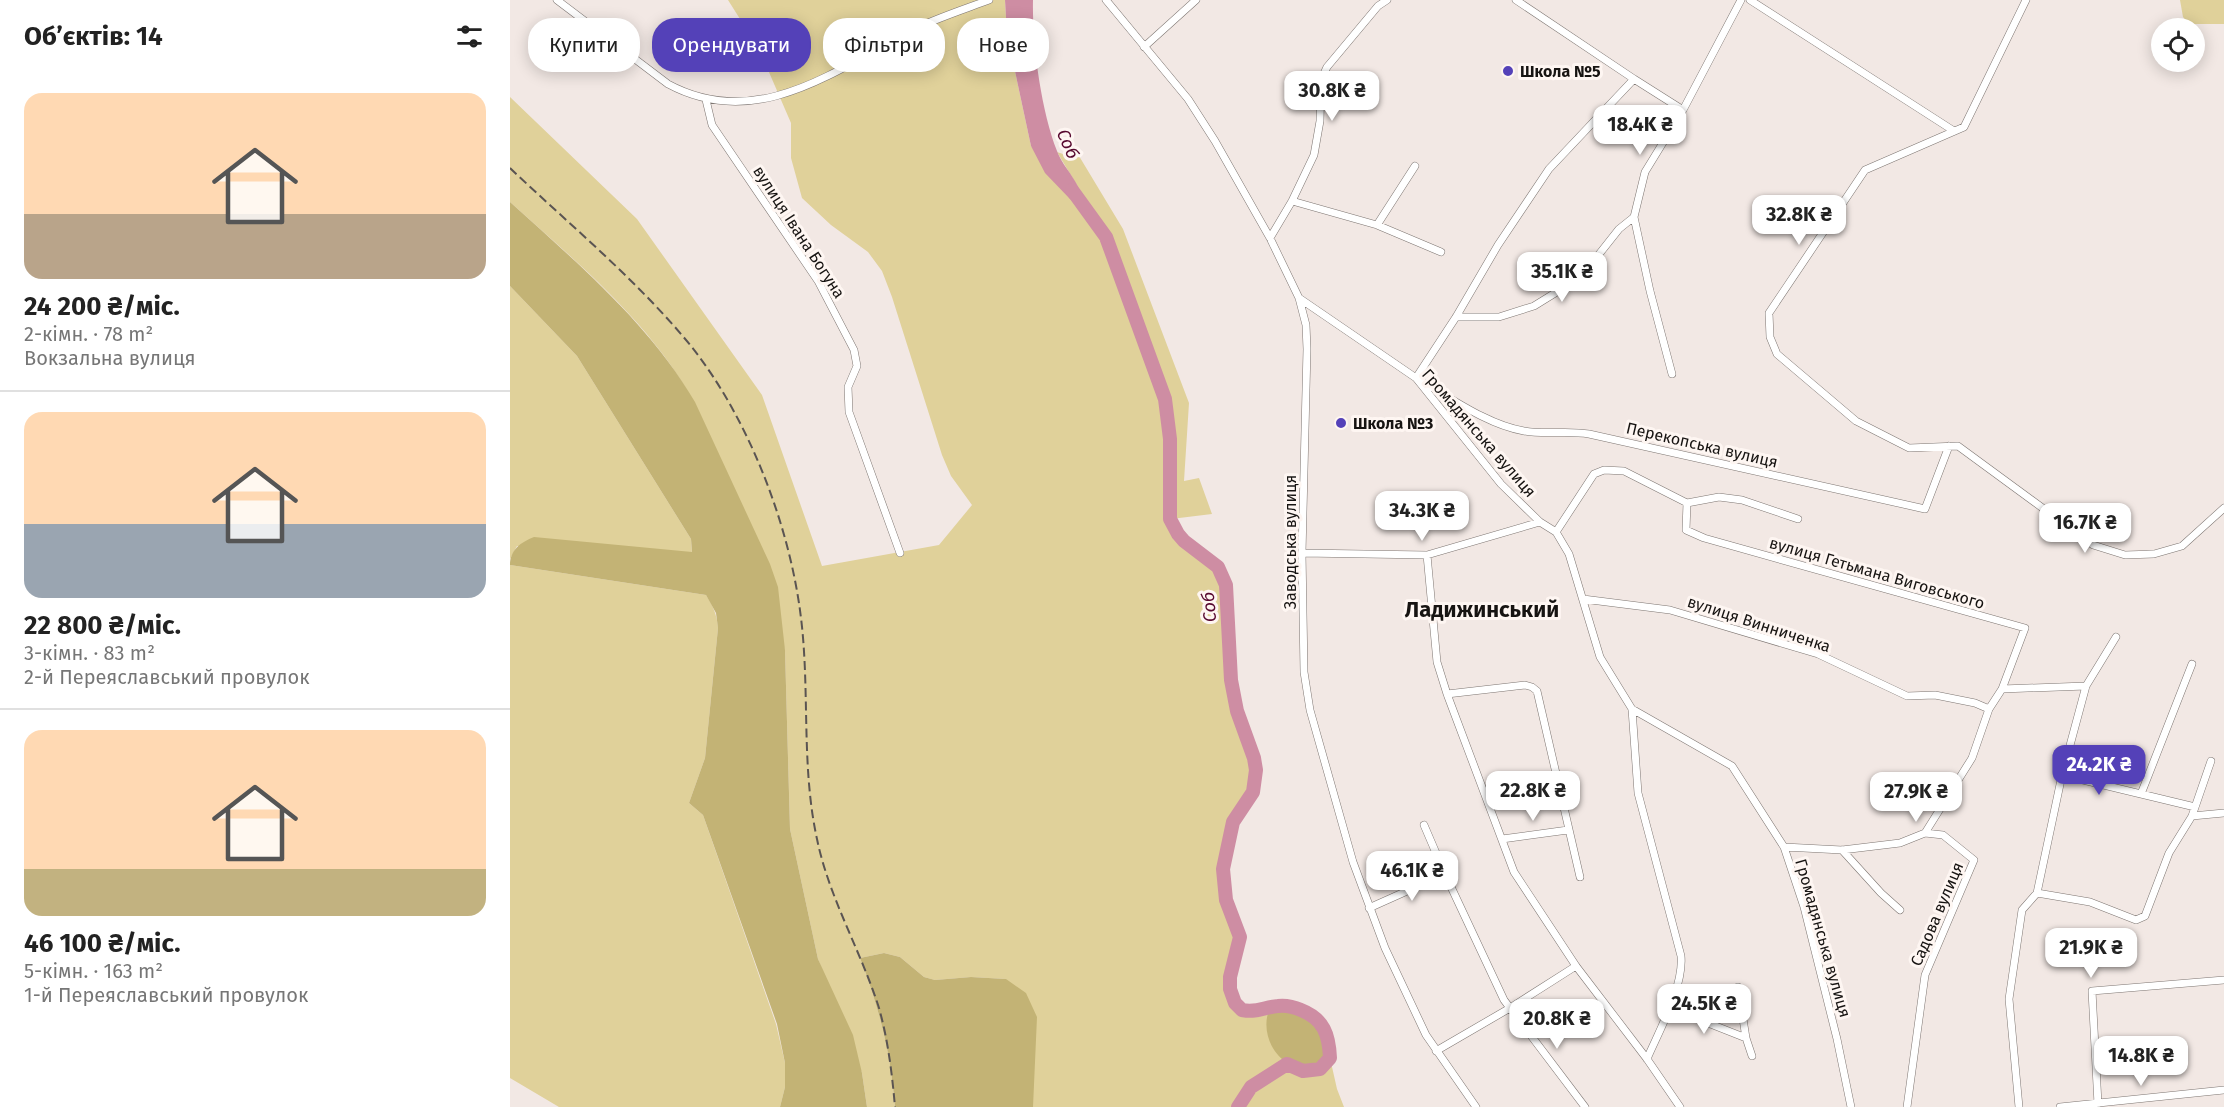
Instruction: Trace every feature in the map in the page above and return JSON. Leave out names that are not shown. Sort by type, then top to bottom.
[{"type":"street","points":[[557,0],[668,84],[706,100],[732,102],[751,101],[796,91],[835,74],[930,22],[989,0]]},
{"type":"street","name":"Заводська вулиця","points":[[1106,0],[1188,99],[1203,121],[1270,238],[1299,298],[1306,325],[1307,349],[1302,553],[1304,672],[1307,697],[1353,862],[1369,908],[1419,1022],[1436,1051],[1476,1107]]},
{"type":"street","points":[[1144,47],[1197,0]]},
{"type":"street","points":[[1270,238],[1292,201],[1314,155],[1320,121],[1321,80],[1327,68],[1378,6],[1387,0]]},
{"type":"street","points":[[1516,0],[1683,110]]},
{"type":"street","points":[[1672,374],[1650,291],[1634,217],[1645,172],[1683,110],[1741,0]]},
{"type":"street","points":[[1749,0],[1954,131]]},
{"type":"street","points":[[2026,0],[1964,127],[1865,170],[1769,313],[1770,337],[1777,354],[1856,421],[1910,448],[1958,446],[2092,545],[2125,555],[2154,554],[2182,546],[2224,508]]},
{"type":"street","points":[[1416,378],[1456,317],[1498,245],[1549,169],[1634,79]]},
{"type":"street","name":"вулиця Івана Богуна","points":[[706,100],[712,125],[818,281],[854,350],[857,366],[848,387],[849,412],[900,553]]},
{"type":"street","points":[[1377,225],[1415,166]]},
{"type":"street","points":[[1292,201],[1377,225],[1441,252]]},
{"type":"street","points":[[1456,317],[1499,317],[1534,306],[1581,277],[1619,229],[1634,217]]},
{"type":"street","name":"Громадянська вулиця","points":[[1299,298],[1416,378],[1491,472],[1540,522],[1556,532],[1569,554],[1600,657],[1632,709],[1732,766],[1784,847],[1804,907],[1851,1107]]},
{"type":"street","name":"Перекопська вулиця","points":[[1416,378],[1507,428],[1540,434],[1583,433],[1925,509],[1949,446]]},
{"type":"street","points":[[1556,532],[1594,474],[1604,470],[1624,471],[1687,503],[1719,496],[1742,500],[1798,519]]},
{"type":"street","name":"вулиця Гетьмана Виговського","points":[[1687,503],[1686,530],[1704,538],[2025,628],[2002,689]]},
{"type":"street","points":[[1302,553],[1427,555],[1540,522]]},
{"type":"street","points":[[1427,555],[1437,662],[1447,694],[1521,885],[1576,966],[1647,1059],[1680,1107]]},
{"type":"street","name":"вулиця Винниченка","points":[[1583,599],[1670,610],[1818,654],[1907,696],[1935,695],[1975,703],[1989,710]]},
{"type":"street","points":[[2019,1107],[2008,999],[2022,910],[2037,894],[2062,775],[2086,686],[2116,637]]},
{"type":"street","points":[[2141,794],[2192,664]]},
{"type":"street","points":[[1447,694],[1525,686],[1537,691],[1580,877]]},
{"type":"street","points":[[1784,847],[1842,850],[1900,843],[1926,833],[1972,758],[1989,710],[2002,689],[2086,686]]},
{"type":"street","points":[[1632,709],[1638,793],[1682,966],[1670,1008],[1647,1059]]},
{"type":"street","points":[[2037,894],[2090,902],[2136,920],[2145,916],[2169,853],[2192,816],[2211,760]]},
{"type":"street","points":[[2062,775],[2195,807]]},
{"type":"street","points":[[2192,816],[2224,813]]},
{"type":"street","points":[[1424,825],[1445,874],[1510,1008],[1585,1107]]},
{"type":"street","points":[[1502,839],[1568,830]]},
{"type":"street","name":"Садова вулиця","points":[[1907,1107],[1925,975],[1974,860],[1943,835],[1926,833]]},
{"type":"street","points":[[1842,850],[1881,893],[1900,910]]},
{"type":"street","points":[[1369,908],[1445,874]]},
{"type":"street","points":[[1436,1051],[1576,966]]},
{"type":"street","points":[[2098,1104],[2092,991],[2224,980]]},
{"type":"street","points":[[1738,987],[1746,1038],[1752,1056]]},
{"type":"street","points":[[1670,1008],[1746,1038]]},
{"type":"street","points":[[2060,1107],[2224,1090]]},
{"type":"street","points":[[2163,1096],[2164,1107]]},
{"type":"shaded area","points":[[728,0],[1005,0],[1006,18],[957,18],[957,72],[1015,72],[1031,146],[1082,203],[1081,192],[1057,152],[1075,158],[1079,156],[1123,229],[1189,403],[1184,481],[1199,478],[1212,514],[1171,519],[1184,541],[1214,563],[1224,578],[1231,680],[1237,711],[1256,770],[1253,792],[1233,822],[1223,869],[1226,900],[1240,937],[1230,977],[1230,989],[1235,1003],[1242,1010],[1262,1011],[1270,1007],[1267,1014],[1326,1064],[1330,1058],[1344,1107],[1033,1107],[1033,1097],[1006,979],[971,977],[935,980],[924,977],[900,957],[884,953],[860,958],[883,1031],[891,1068],[895,1107],[867,1107],[862,1073],[818,959],[790,829],[785,650],[706,427],[669,362],[646,333],[594,278],[510,202],[510,97],[637,219],[762,395],[822,566],[939,545],[972,505],[951,476],[942,455],[882,271],[868,252],[831,225],[802,198],[791,158],[791,123],[769,72],[811,72],[811,18],[739,18]]},
{"type":"shaded area","points":[[1005,0],[1033,0],[1033,18],[1006,18]]},
{"type":"shaded area","points":[[2180,0],[2224,0],[2224,24],[2205,24],[2205,18],[2183,17]]},
{"type":"shaded area","points":[[1015,72],[1038,72],[1051,135],[1060,158],[1079,189],[1082,204],[1070,199],[1045,173],[1031,146]]},
{"type":"shaded area","points":[[510,202],[610,295],[634,320],[677,373],[695,402],[770,564],[778,587],[785,650],[790,829],[818,959],[853,1035],[867,1107],[780,1107],[785,1087],[785,1063],[777,1024],[703,815],[689,803],[705,758],[718,628],[716,613],[706,595],[510,565],[510,560],[517,547],[534,537],[692,552],[691,539],[577,356],[510,286]]},
{"type":"shaded area","points":[[510,286],[577,356],[691,539],[692,553],[517,546],[510,559]]},
{"type":"shaded area","points":[[510,565],[706,595],[711,603],[718,628],[705,758],[689,803],[703,815],[776,1024],[785,1063],[785,1087],[780,1107],[559,1107],[510,1078]]},
{"type":"shaded area","points":[[884,953],[900,957],[924,977],[935,980],[971,977],[1006,979],[1026,993],[1037,1017],[1033,1107],[895,1107],[891,1068],[883,1031],[860,958]]},
{"type":"shaded area","points":[[1281,1006],[1311,1015],[1323,1027],[1330,1058],[1320,1069],[1307,1070],[1285,1062],[1270,1043],[1267,1019],[1270,1007]]},
{"type":"waterway","name":"Соб","points":[[1072,190],[1106,237],[1165,399],[1170,439],[1170,519],[1184,541],[1218,567],[1226,585],[1231,680],[1237,711],[1256,770],[1253,792],[1233,822],[1223,869],[1226,900],[1240,937],[1230,977],[1230,989],[1235,1003],[1242,1010],[1252,1011],[1284,1006],[1309,1014],[1320,1023],[1328,1042],[1330,1058],[1320,1069],[1303,1071],[1287,1064],[1251,1087],[1238,1107]]},
{"type":"railway","points":[[510,168],[627,276],[691,346],[731,406],[764,475],[787,547],[801,618],[809,784],[817,839],[829,882],[879,1008],[885,1032],[895,1107]]},
{"type":"place","name":"Школа №5","points":[[1508,71]]},
{"type":"place","name":"Школа №3","points":[[1341,423]]},
{"type":"district","name":"Ладижинський","points":[[1482,609]]}]
